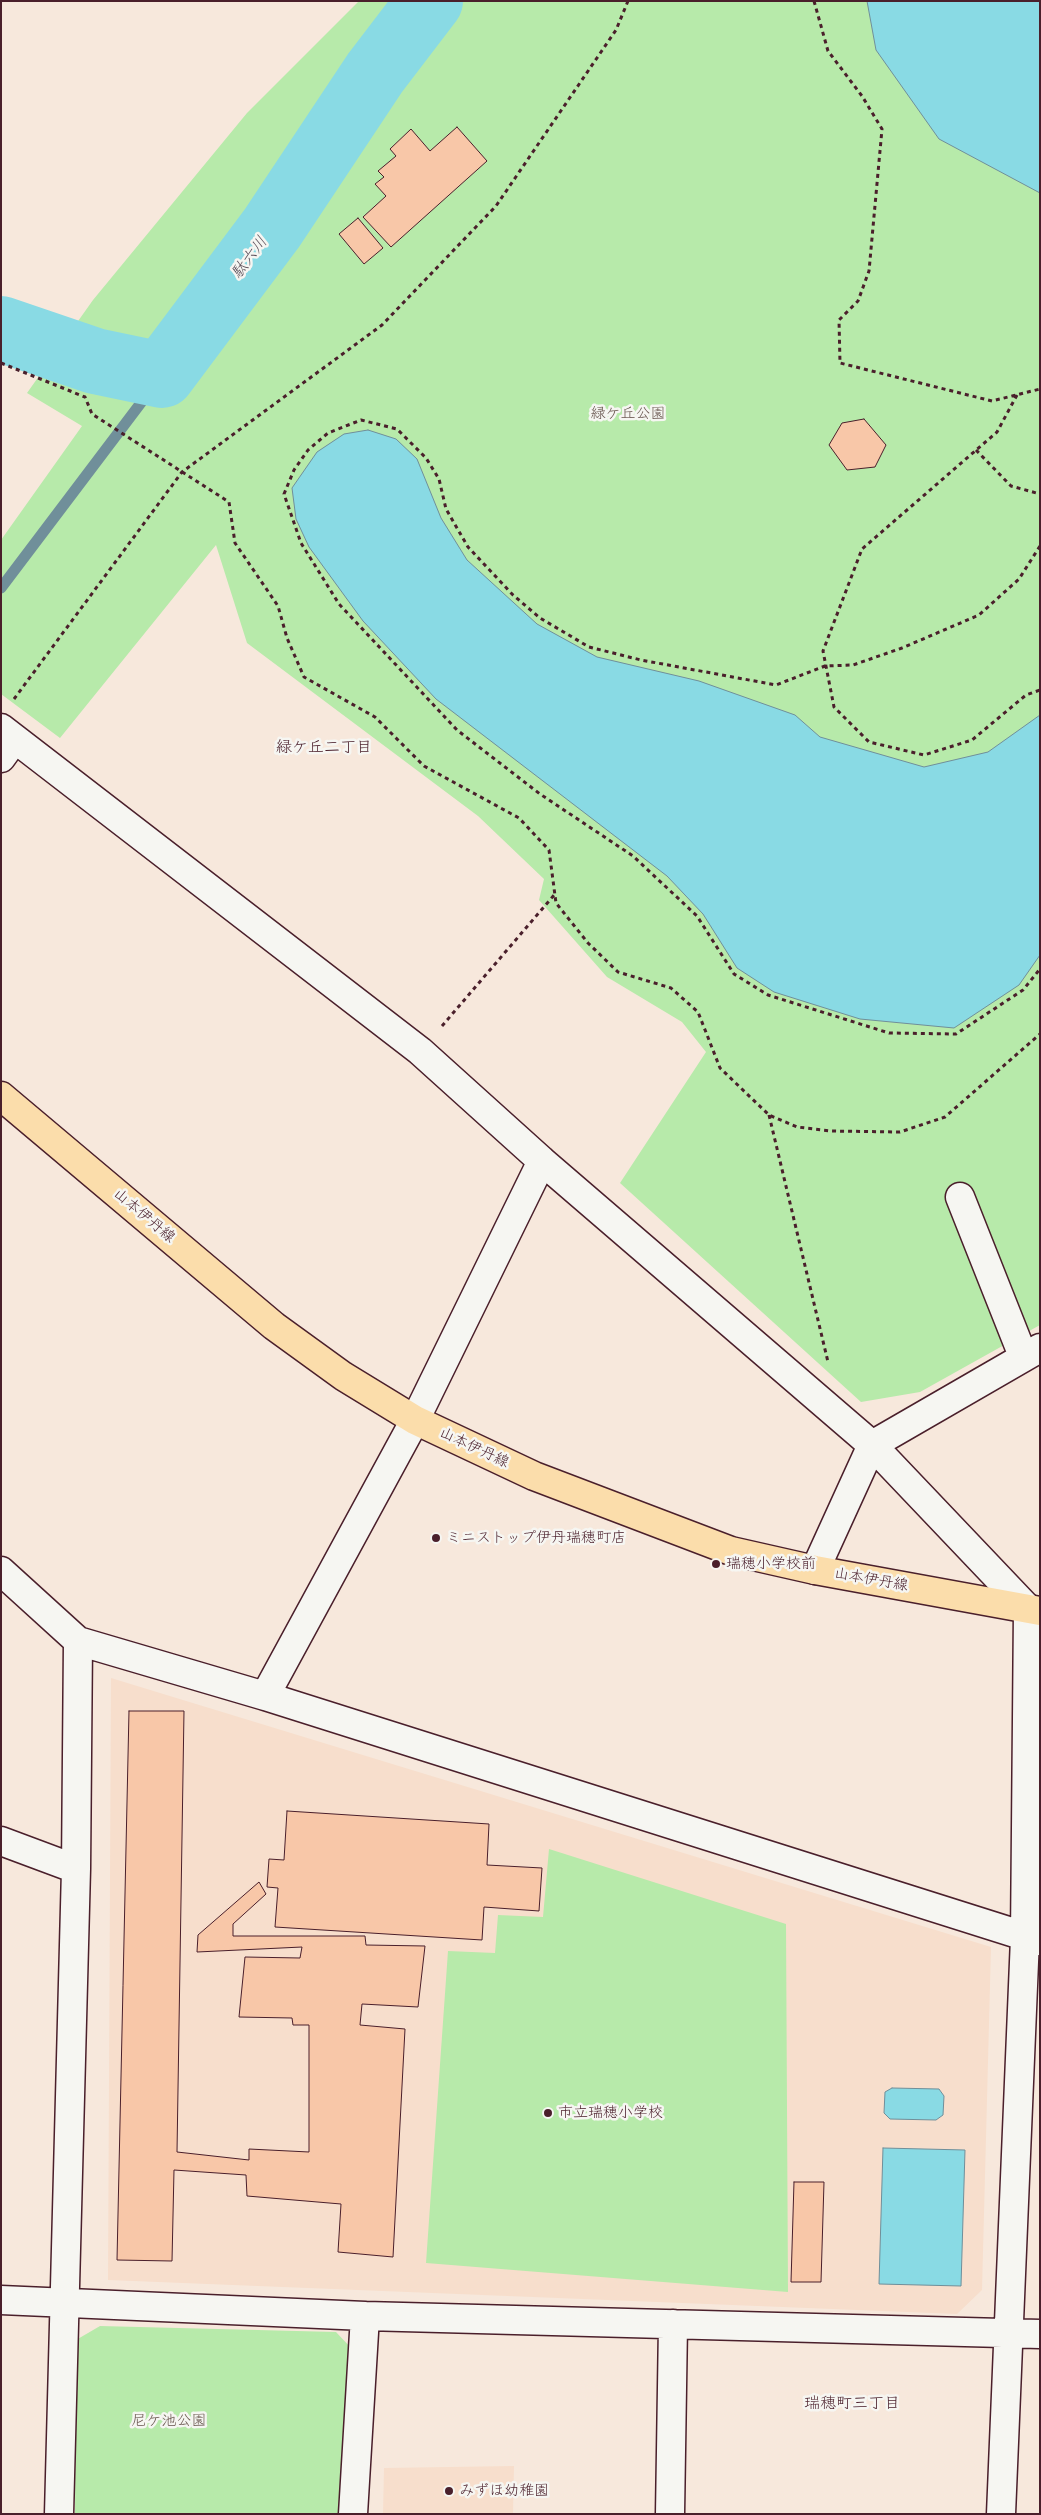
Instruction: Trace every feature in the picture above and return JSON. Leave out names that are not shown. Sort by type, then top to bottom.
[{"type":"main road","name":"山本伊丹線","points":[[1,1096],[274,1326],[343,1376],[415,1420],[534,1476],[731,1551],[815,1570],[1034,1610]]},
{"type":"street","points":[[6,742],[420,1051],[542,1161],[872,1445],[1034,1610],[1033,1940],[1007,2333],[1001,2514]]},
{"type":"street","points":[[265,1696],[415,1420],[542,1161]]},
{"type":"street","points":[[815,1570],[872,1445],[1032,1352],[960,1197]]},
{"type":"street","points":[[1,1571],[78,1641],[265,1696],[1033,1940]]},
{"type":"street","points":[[59,2514],[76,1869],[78,1641]]},
{"type":"street","points":[[1,1841],[76,1869]]},
{"type":"street","points":[[1,2300],[365,2316],[1040,2334]]},
{"type":"street","points":[[353,2514],[365,2316]]},
{"type":"street","points":[[670,2514],[673,2324]]},
{"type":"path","points":[[13,700],[182,472],[382,325],[496,206],[616,30],[628,1]]},
{"type":"path","points":[[814,1],[828,51],[862,96],[882,129],[869,271],[858,301],[839,320],[840,363],[992,401],[1040,389]]},
{"type":"path","points":[[1,363],[85,397],[92,414],[229,502],[235,543],[278,606],[287,638],[304,677],[375,717],[424,766],[519,818],[549,850],[556,903],[583,937],[618,972],[671,988],[698,1012],[720,1068],[769,1115],[797,1127],[831,1131],[900,1132],[945,1117],[1040,1034]]},
{"type":"path","points":[[1017,395],[997,432],[862,549],[823,652],[834,707],[869,742],[924,755],[972,740],[1026,694],[1040,690]]},
{"type":"path","points":[[1040,546],[1019,579],[979,615],[902,648],[853,665],[826,666],[776,685],[641,660],[589,647],[540,618],[513,595],[468,547],[446,510],[439,479],[426,458],[397,429],[361,420],[328,433],[308,450],[294,470],[284,494],[301,543],[339,604],[457,730],[540,794],[633,856],[697,916],[734,974],[768,995],[889,1033],[956,1034],[1022,990],[1040,968]]},
{"type":"path","points":[[976,450],[1011,486],[1040,494]]},
{"type":"path","points":[[420,1051],[555,893]]},
{"type":"path","points":[[769,1115],[841,1419]]},
{"type":"shaded area","name":"市立瑞穂小学校","points":[[111,1678],[991,1947],[982,2290],[957,2314],[108,2280]]},
{"type":"shaded area","name":"みずほ幼稚園","points":[[514,2466],[513,2514],[383,2514],[384,2468]]},
{"type":"green space","name":"緑ケ丘公園","points":[[359,1],[1040,1],[1040,1325],[920,1392],[861,1402],[620,1183],[706,1052],[682,1022],[607,977],[539,900],[544,879],[478,816],[247,643],[216,545],[60,738],[1,694],[1,540],[82,426],[27,393],[93,300],[247,113]]},
{"type":"green space","points":[[549,1849],[786,1924],[788,2292],[426,2263],[448,1951],[495,1953],[498,1915],[543,1917]]},
{"type":"green space","name":"尼ケ池公園","points":[[100,2326],[336,2332],[353,2350],[342,2514],[75,2514],[76,2340]]},
{"type":"water","points":[[867,1],[1040,1],[1040,193],[939,139],[876,50]]},
{"type":"water","points":[[368,430],[396,439],[417,459],[441,518],[467,560],[537,624],[597,657],[699,681],[795,715],[820,737],[924,767],[988,752],[1040,715],[1040,955],[1019,985],[954,1028],[860,1019],[774,992],[737,968],[703,914],[667,876],[436,699],[363,621],[309,547],[296,519],[292,488],[317,452],[344,434]]},
{"type":"water","points":[[892,2088],[939,2089],[944,2096],[943,2115],[936,2120],[890,2119],[884,2113],[885,2092]]},
{"type":"water","points":[[883,2148],[965,2150],[961,2286],[879,2284]]},
{"type":"building","points":[[457,127],[487,161],[391,247],[363,217],[386,196],[375,184],[384,177],[378,171],[396,156],[390,149],[411,129],[430,151]]},
{"type":"building","points":[[358,218],[383,248],[364,264],[339,234]]},
{"type":"building","points":[[864,419],[886,445],[875,467],[847,470],[829,445],[842,423]]},
{"type":"building","points":[[129,1711],[184,1711],[177,2152],[249,2160],[249,2149],[309,2152],[309,2025],[293,2025],[292,2018],[239,2017],[245,1957],[300,1958],[302,1947],[197,1952],[198,1935],[259,1882],[266,1894],[233,1924],[233,1936],[365,1936],[366,1945],[425,1946],[418,2007],[362,2004],[360,2025],[405,2029],[393,2257],[338,2252],[341,2204],[247,2196],[246,2175],[174,2170],[172,2261],[117,2260]]},
{"type":"building","points":[[287,1811],[489,1824],[487,1865],[542,1868],[539,1911],[484,1907],[482,1940],[275,1927],[278,1888],[267,1887],[269,1859],[284,1860]]},
{"type":"building","points":[[794,2182],[824,2182],[821,2282],[791,2282]]},
{"type":"waterway","name":"駄六川","points":[[1,329],[95,361],[162,375],[272,228],[375,73],[430,1]]},
{"type":"waterway","points":[[1,588],[162,375]]},
{"type":"place","name":"ミニストップ伊丹瑞穂町店","points":[[436,1538]]},
{"type":"place","name":"瑞穂小学校前","points":[[716,1564]]},
{"type":"place","name":"市立瑞穂小学校","points":[[548,2113]]},
{"type":"place","name":"みずほ幼稚園","points":[[449,2491]]},
{"type":"district","name":"緑ケ丘二丁目","points":[[324,748]]},
{"type":"district","name":"瑞穂町三丁目","points":[[852,2404]]}]
